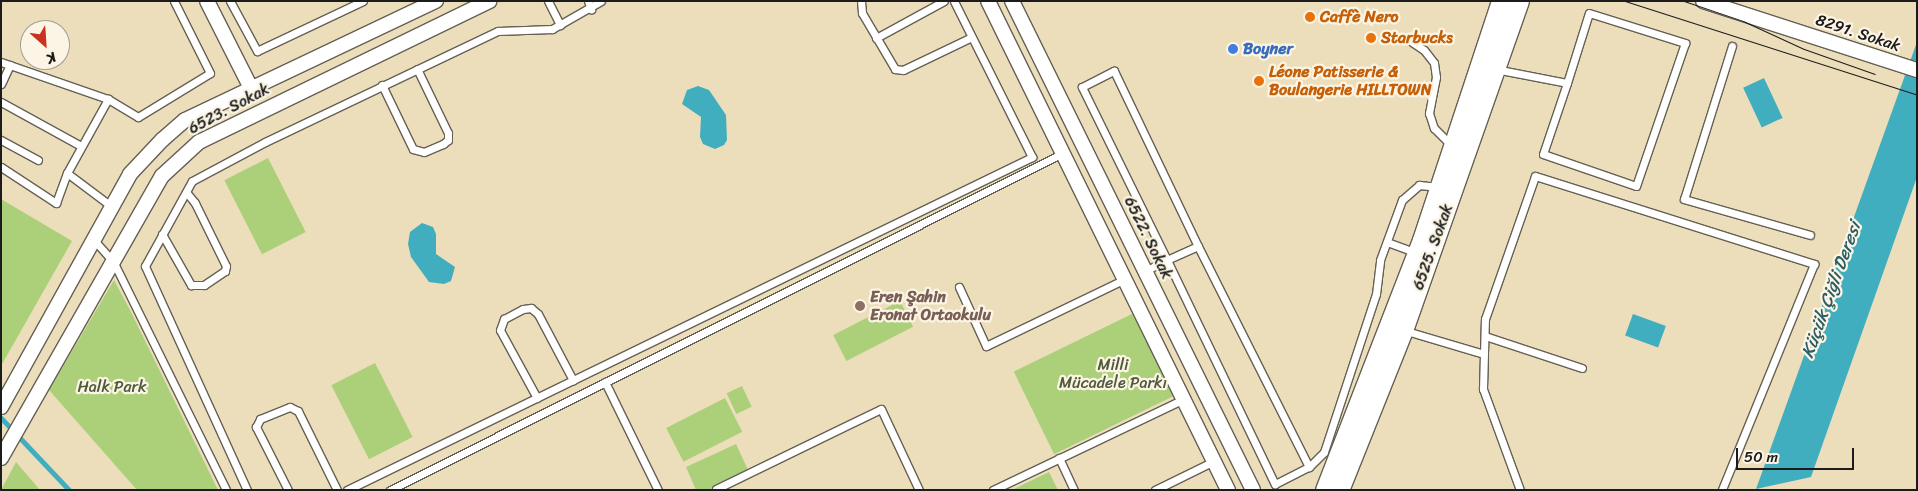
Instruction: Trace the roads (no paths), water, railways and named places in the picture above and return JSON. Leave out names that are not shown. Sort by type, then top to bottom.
[{"type":"street","points":[[207,1],[252,90]]},
{"type":"street","name":"6523. Sokak","points":[[1,406],[130,174],[185,120],[252,90],[436,1]]},
{"type":"street","name":"6523. Sokak","points":[[4,453],[37,391],[162,176],[199,142],[490,1]]},
{"type":"street","points":[[988,1],[1228,490]]},
{"type":"street","name":"6522. Sokak","points":[[1012,1],[1253,490]]},
{"type":"street","name":"6525. Sokak","points":[[1325,490],[1417,254],[1501,1]]},
{"type":"street","name":"6525. Sokak","points":[[1339,490],[1403,330],[1519,1]]},
{"type":"street","name":"8291. Sokak","points":[[1703,1],[1917,70]]},
{"type":"lane","points":[[1,62],[108,99],[138,117],[210,73],[174,1]]},
{"type":"lane","points":[[230,1],[258,51],[363,1]]},
{"type":"lane","points":[[548,1],[560,25]]},
{"type":"lane","points":[[588,1],[591,9]]},
{"type":"lane","points":[[247,490],[145,266],[192,181],[382,85],[498,31],[552,29],[591,9],[601,1]]},
{"type":"lane","points":[[861,1],[862,13],[891,66],[899,70],[972,37]]},
{"type":"lane","points":[[876,38],[944,1]]},
{"type":"lane","points":[[347,490],[1032,157],[954,1]]},
{"type":"lane","points":[[1589,13],[1685,43],[1636,186],[1543,154],[1567,83],[1589,13]]},
{"type":"lane","points":[[1412,42],[1424,50],[1434,63],[1436,77],[1429,113],[1438,133],[1453,146]]},
{"type":"lane","points":[[1732,46],[1684,199],[1810,235]]},
{"type":"lane","points":[[1,84],[10,65]]},
{"type":"lane","points":[[382,85],[413,149],[424,152],[443,144],[448,140],[448,133],[417,69]]},
{"type":"lane","points":[[1495,69],[1567,83]]},
{"type":"lane","points":[[1309,467],[1198,246],[1114,71],[1082,87],[1275,484],[1309,467],[1324,452],[1376,294],[1380,260],[1406,194],[1426,184],[1440,187]]},
{"type":"lane","points":[[1,168],[56,203],[67,173],[108,99]]},
{"type":"lane","points":[[1,102],[81,146]]},
{"type":"lane","points":[[1,140],[38,160]]},
{"type":"lane","points":[[390,490],[1063,154]]},
{"type":"lane","points":[[67,173],[111,206]]},
{"type":"lane","points":[[1520,490],[1483,390],[1484,336],[1485,319],[1535,176],[1814,264],[1722,490]]},
{"type":"lane","points":[[162,234],[191,285],[204,285],[225,272],[226,266],[195,203],[186,192]]},
{"type":"lane","points":[[93,239],[113,261],[226,490]]},
{"type":"lane","points":[[1387,242],[1417,254]]},
{"type":"lane","points":[[1145,271],[1198,246]]},
{"type":"lane","points":[[958,288],[986,346],[1125,279]]},
{"type":"lane","points":[[537,398],[500,330],[504,319],[531,308],[538,314],[573,380]]},
{"type":"lane","points":[[1403,330],[1484,354]]},
{"type":"lane","points":[[1484,336],[1582,368]]},
{"type":"lane","points":[[605,382],[658,490]]},
{"type":"lane","points":[[993,490],[1184,398]]},
{"type":"lane","points":[[288,490],[256,427],[260,418],[290,406],[298,411],[337,490]]},
{"type":"lane","points":[[716,489],[881,409],[919,490]]},
{"type":"lane","points":[[1059,458],[1074,490]]},
{"type":"lane","points":[[1155,490],[1214,461]]},
{"type":"water","name":"Küçük Çiğli Deresi","points":[[1917,42],[1917,177],[1811,477],[1756,489]]},
{"type":"water","points":[[1764,78],[1783,118],[1762,128],[1743,88]]},
{"type":"water","points":[[698,86],[709,90],[726,115],[727,140],[724,145],[715,149],[703,144],[700,137],[701,117],[682,104],[687,90]]},
{"type":"water","points":[[422,223],[433,227],[436,234],[436,254],[455,267],[451,281],[444,284],[429,282],[411,257],[408,244],[410,232]]},
{"type":"water","points":[[1633,314],[1666,326],[1658,348],[1625,336]]},
{"type":"waterway","points":[[1,418],[69,490]]},
{"type":"tram line","points":[[1625,1],[1917,95]]},
{"type":"tram line","points":[[1684,1],[1743,21],[1804,49],[1875,74]]},
{"type":"place","name":"Caffè Nero","points":[[1310,17]]},
{"type":"place","name":"Starbucks","points":[[1371,38]]},
{"type":"place","name":"Boyner","points":[[1233,49]]},
{"type":"place","name":"Léone Patisserie & Boulangerie HILLTOWN","points":[[1259,81]]},
{"type":"place","name":"Eren Şahin Eronat Ortaokulu","points":[[860,306]]},
{"type":"park label","name":"Milli Mücadele Parkı","points":[[1113,374]]},
{"type":"park label","name":"Halk Park","points":[[112,387]]}]
